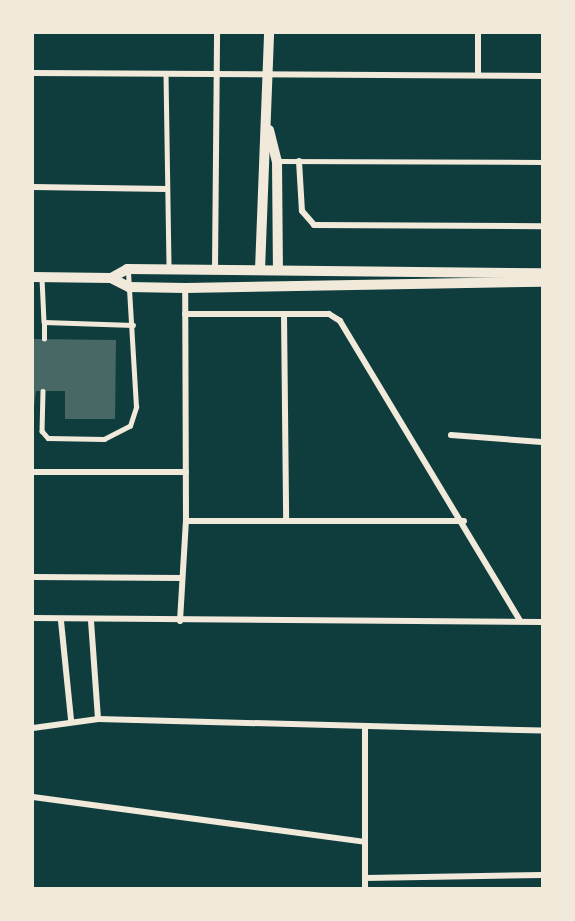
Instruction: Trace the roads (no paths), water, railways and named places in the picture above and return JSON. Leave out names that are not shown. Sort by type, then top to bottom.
[{"type":"street","points":[[215,269],[217,33]]},
{"type":"street","points":[[264,273],[261,163],[268,128],[269,33]]},
{"type":"street","points":[[478,33],[478,74]]},
{"type":"street","points":[[33,73],[542,76]]},
{"type":"street","points":[[268,128],[277,161],[278,269]]},
{"type":"street","points":[[299,161],[303,211],[314,225],[542,226]]},
{"type":"street","points":[[33,187],[167,189]]},
{"type":"street","points":[[111,278],[128,268],[215,269],[264,273],[308,286]]},
{"type":"street","points":[[236,286],[278,269],[542,273]]},
{"type":"street","points":[[38,278],[111,278],[129,287],[185,288],[542,282]]},
{"type":"street","points":[[180,621],[186,521],[185,288]]},
{"type":"street","points":[[185,314],[329,314],[340,321],[464,521],[520,621]]},
{"type":"street","points":[[284,314],[286,521]]},
{"type":"street","points":[[451,435],[542,442]]},
{"type":"street","points":[[33,472],[186,472]]},
{"type":"street","points":[[186,521],[464,521]]},
{"type":"street","points":[[33,577],[182,578]]},
{"type":"street","points":[[33,618],[61,621],[542,622]]},
{"type":"street","points":[[61,621],[71,719]]},
{"type":"street","points":[[91,621],[98,719]]},
{"type":"street","points":[[33,728],[71,719],[98,719],[542,731]]},
{"type":"street","points":[[365,727],[365,888]]},
{"type":"street","points":[[33,797],[365,842]]},
{"type":"street","points":[[365,878],[542,875]]},
{"type":"lane","points":[[166,74],[169,269]]},
{"type":"lane","points":[[277,161],[542,162]]},
{"type":"lane","points":[[43,391],[42,431],[48,438],[104,439],[123,433],[136,407],[128,268]]},
{"type":"lane","points":[[38,278],[44,339]]},
{"type":"lane","points":[[44,322],[133,325]]}]
